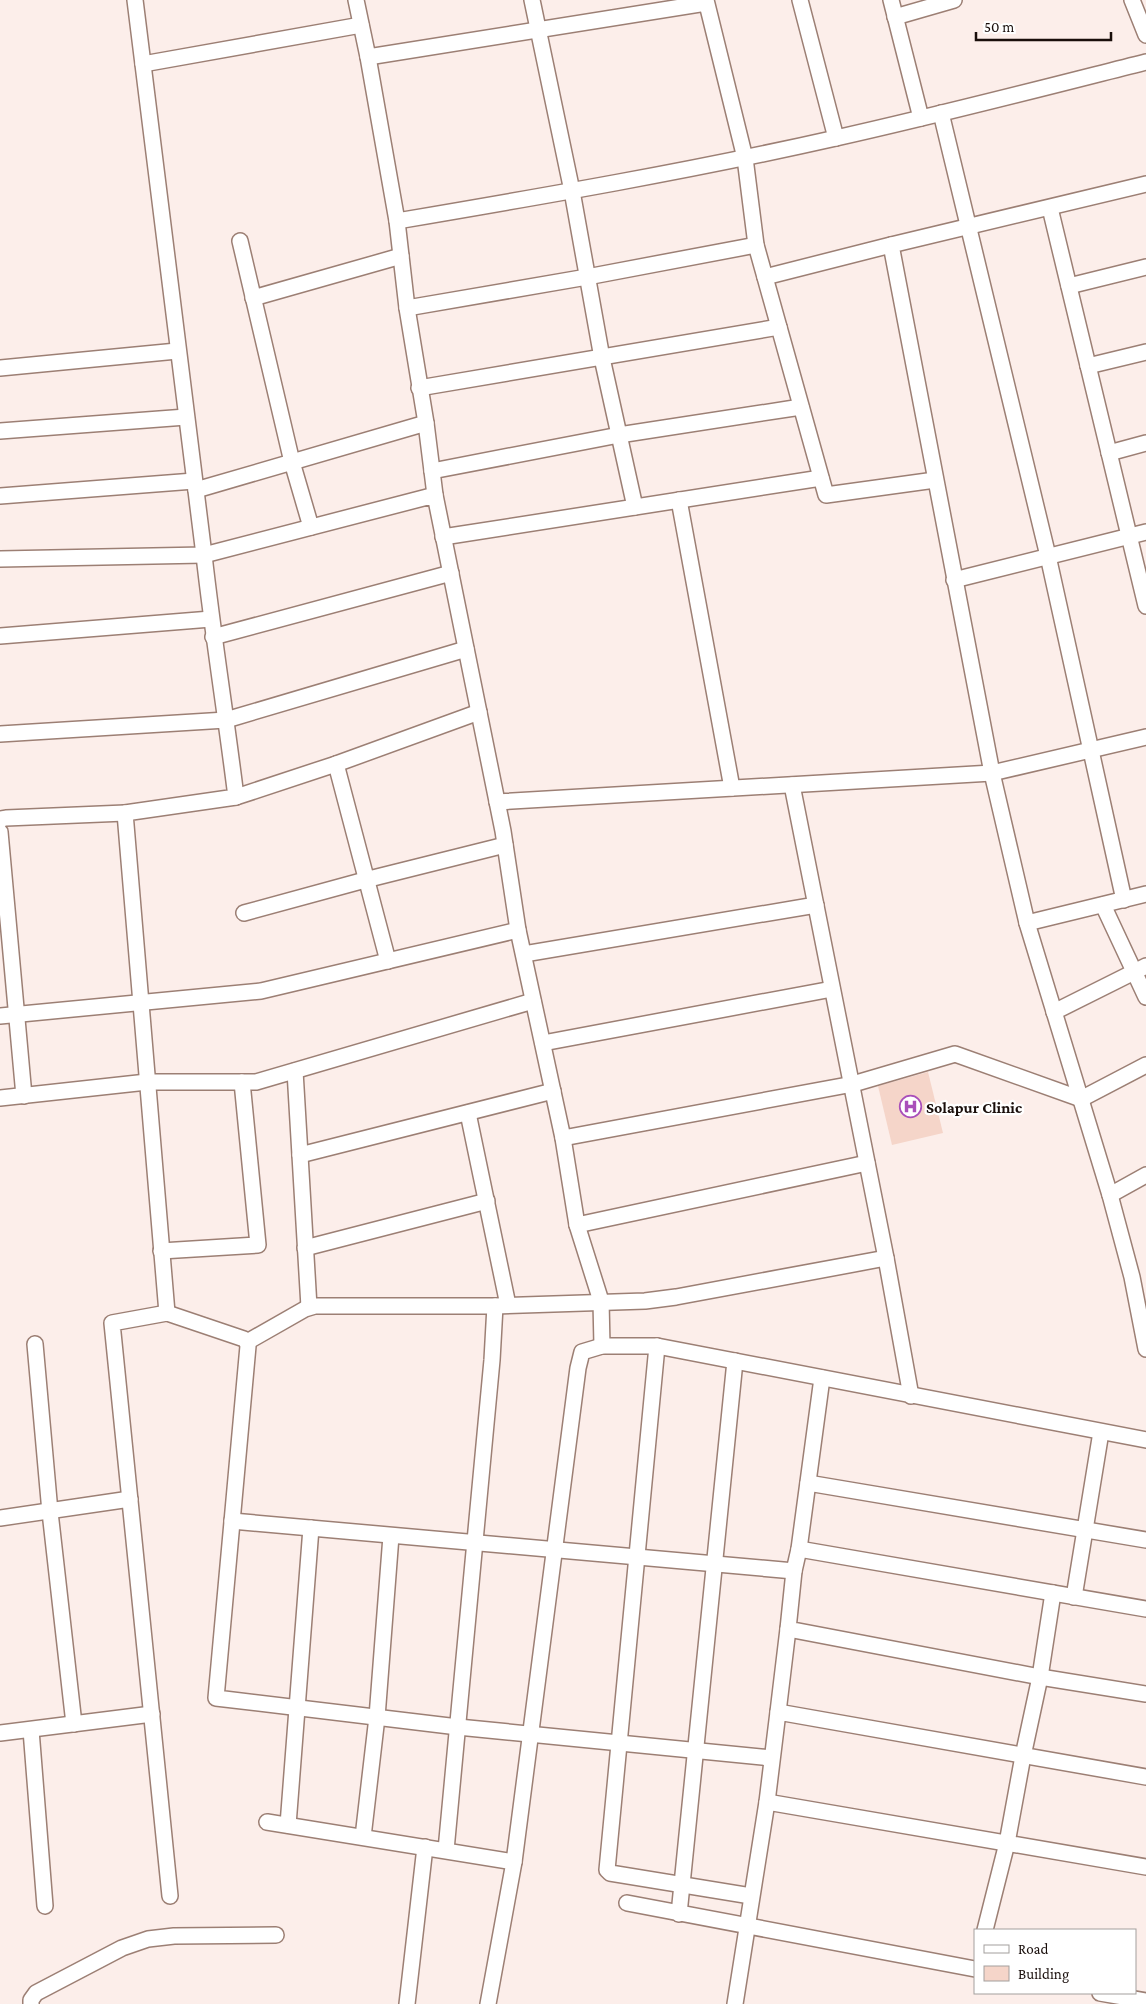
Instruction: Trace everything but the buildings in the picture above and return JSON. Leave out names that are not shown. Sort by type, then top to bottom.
[{"type":"street","points":[[135,0],[213,637],[236,798]]},
{"type":"street","points":[[356,0],[397,222],[407,308],[426,423],[435,495],[497,802],[518,930],[554,1091],[577,1225],[601,1301],[602,1346]]},
{"type":"street","points":[[532,0],[572,191],[602,358],[635,507]]},
{"type":"street","points":[[800,0],[836,138]]},
{"type":"street","points":[[891,0],[921,118]]},
{"type":"street","points":[[895,17],[954,0]]},
{"type":"street","points":[[1132,0],[1146,36]]},
{"type":"street","points":[[368,57],[706,1],[745,158],[756,245],[826,495],[935,480]]},
{"type":"street","points":[[143,64],[361,25]]},
{"type":"street","points":[[397,222],[745,158],[921,118],[1146,62]]},
{"type":"street","points":[[941,112],[1048,556],[1124,900]]},
{"type":"street","points":[[765,277],[1146,184]]},
{"type":"street","points":[[1050,208],[1146,606]]},
{"type":"street","points":[[240,241],[292,462],[311,527]]},
{"type":"street","points":[[407,308],[756,245]]},
{"type":"street","points":[[891,245],[992,773],[1028,923],[1110,1195],[1139,1277],[1146,1349]]},
{"type":"street","points":[[254,298],[401,256]]},
{"type":"street","points":[[1069,286],[1146,267]]},
{"type":"street","points":[[419,388],[779,327]]},
{"type":"street","points":[[0,368],[178,351]]},
{"type":"street","points":[[1088,366],[1146,352]]},
{"type":"street","points":[[432,472],[619,435],[801,407]]},
{"type":"street","points":[[0,431],[186,417]]},
{"type":"street","points":[[0,496],[195,485],[292,462],[426,423]]},
{"type":"street","points":[[1109,453],[1146,443]]},
{"type":"street","points":[[443,537],[821,478]]},
{"type":"street","points":[[0,559],[204,555],[435,495]]},
{"type":"street","points":[[679,500],[732,788]]},
{"type":"street","points":[[954,580],[1146,532]]},
{"type":"street","points":[[213,637],[450,573]]},
{"type":"street","points":[[0,636],[211,620]]},
{"type":"street","points":[[0,734],[226,720],[466,649]]},
{"type":"street","points":[[0,814],[0,820],[125,812],[236,798],[479,712]]},
{"type":"street","points":[[497,802],[992,773],[1146,738]]},
{"type":"street","points":[[336,764],[365,880],[388,961]]},
{"type":"street","points":[[792,785],[886,1258],[911,1396]]},
{"type":"street","points":[[125,812],[166,1313]]},
{"type":"street","points":[[0,832],[24,1096]]},
{"type":"street","points":[[244,913],[505,845]]},
{"type":"street","points":[[1028,923],[1146,894]]},
{"type":"street","points":[[1103,905],[1140,969],[1146,997]]},
{"type":"street","points":[[524,954],[816,906]]},
{"type":"street","points":[[0,1016],[261,991],[518,930]]},
{"type":"street","points":[[1054,1012],[1140,969]]},
{"type":"street","points":[[543,1043],[832,989]]},
{"type":"street","points":[[0,1098],[147,1082],[256,1082],[533,1001]]},
{"type":"street","points":[[563,1138],[852,1084],[955,1054],[1081,1099],[1146,1065]]},
{"type":"street","points":[[295,1071],[309,1307]]},
{"type":"street","points":[[161,1251],[258,1245],[242,1082]]},
{"type":"street","points":[[300,1155],[554,1091]]},
{"type":"street","points":[[446,1850],[492,1360],[501,1305],[487,1201],[468,1113]]},
{"type":"street","points":[[577,1225],[867,1163]]},
{"type":"street","points":[[1110,1195],[1146,1175]]},
{"type":"street","points":[[305,1248],[487,1201]]},
{"type":"street","points":[[247,1342],[309,1307],[501,1305],[645,1300],[676,1297],[886,1258]]},
{"type":"street","points":[[170,1896],[112,1323],[166,1313],[244,1339],[247,1342],[216,1698],[458,1727],[771,1758]]},
{"type":"street","points":[[35,1344],[50,1512],[74,1724]]},
{"type":"street","points":[[488,2004],[514,1862],[553,1550],[578,1368],[582,1352],[602,1346],[657,1346],[1146,1440]]},
{"type":"street","points":[[657,1346],[607,1870],[610,1873],[752,1896]]},
{"type":"street","points":[[679,1914],[694,1750],[735,1361]]},
{"type":"street","points":[[735,2004],[767,1802],[794,1571],[799,1549],[822,1378]]},
{"type":"street","points":[[1074,1597],[1100,1432]]},
{"type":"street","points":[[808,1483],[1084,1528],[1146,1540]]},
{"type":"street","points":[[0,1518],[130,1499]]},
{"type":"street","points":[[232,1521],[794,1571]]},
{"type":"street","points":[[288,1825],[311,1528]]},
{"type":"street","points":[[363,1837],[377,1717],[391,1536]]},
{"type":"street","points":[[799,1549],[1146,1609]]},
{"type":"street","points":[[985,1929],[1007,1843],[1040,1676],[1054,1593]]},
{"type":"street","points":[[788,1629],[1146,1694]]},
{"type":"street","points":[[778,1712],[1146,1777]]},
{"type":"street","points":[[0,1733],[152,1714]]},
{"type":"street","points":[[31,1730],[45,1906]]},
{"type":"street","points":[[767,1802],[1146,1867]]},
{"type":"street","points":[[267,1822],[514,1862]]},
{"type":"street","points":[[407,2004],[425,1847]]},
{"type":"street","points":[[627,1904],[974,1969]]},
{"type":"street","points":[[31,2004],[31,2000],[36,1993],[136,1943],[174,1936],[276,1935]]},
{"type":"street","points":[[1106,1994],[1146,2001]]},
{"type":"place","name":"Solapur Clinic","points":[[910,1107]]}]
